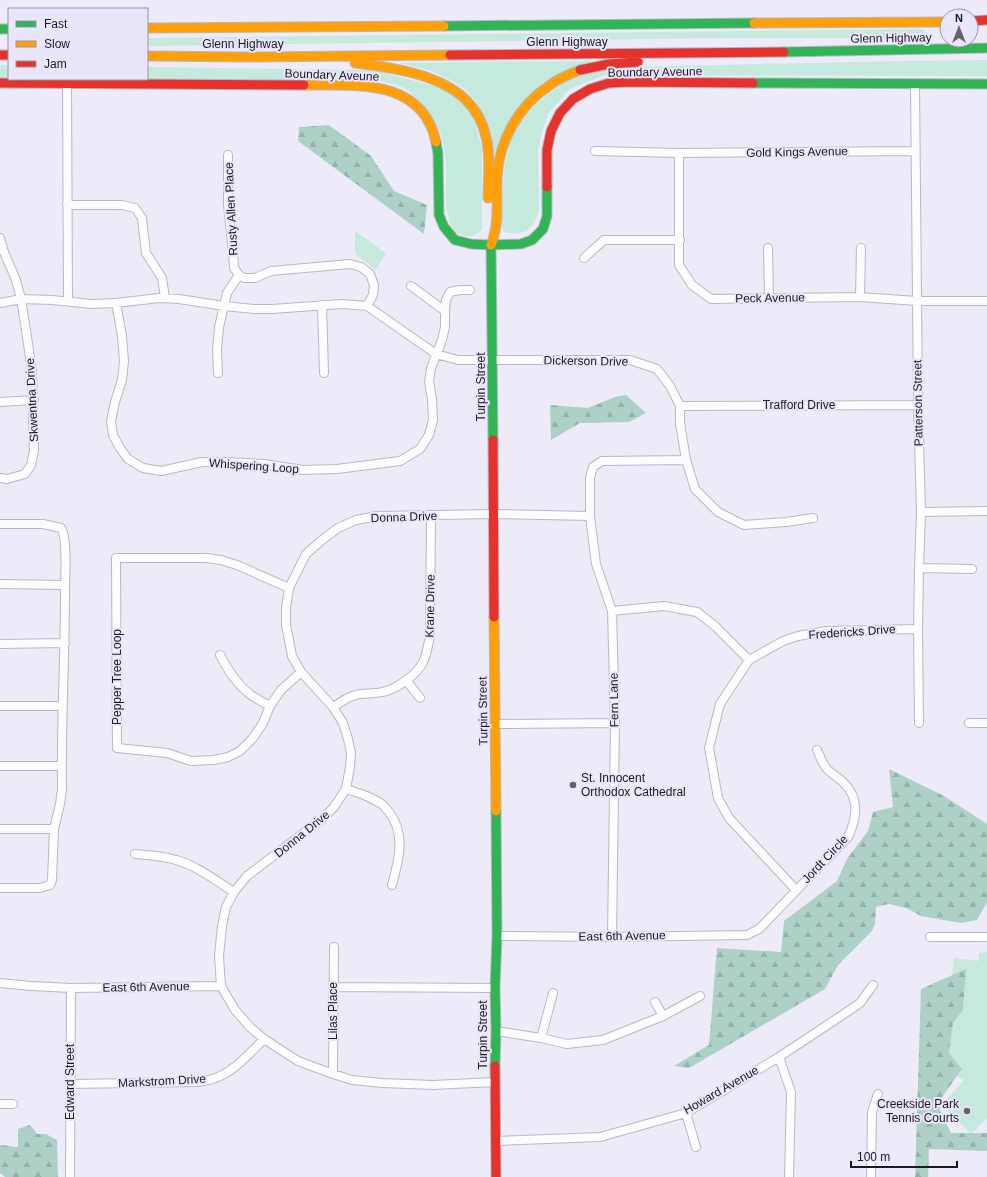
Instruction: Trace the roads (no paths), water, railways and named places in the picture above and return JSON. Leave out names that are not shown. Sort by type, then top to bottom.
[{"type":"main road","name":"Glenn Highway","points":[[148,28],[939,22]]},
{"type":"main road","name":"Glenn Highway","points":[[148,56],[249,57],[760,52],[987,48]]},
{"type":"main road","points":[[491,245],[495,237],[497,226],[498,170],[504,142],[509,130],[520,113],[536,95],[546,87],[563,77],[581,70],[616,64],[706,58],[760,52]]},
{"type":"main road","points":[[249,57],[379,66],[423,76],[450,86],[458,92],[469,102],[478,116],[487,144],[488,213],[489,237],[491,245]]},
{"type":"main road","name":"Boundary Aveune","points":[[0,83],[370,86],[389,90],[418,106],[427,119],[434,134],[438,154],[439,215],[444,227],[455,240],[472,244],[491,245],[521,244],[532,240],[543,229],[547,216],[547,150],[551,130],[560,113],[573,99],[590,89],[609,83],[630,82],[987,84]]},
{"type":"main road","name":"Turpin Street","points":[[491,245],[497,936],[495,988],[496,1177]]},
{"type":"street","points":[[67,83],[68,301]]},
{"type":"street","name":"Patterson Street","points":[[915,84],[918,405],[921,512],[918,629],[919,722]]},
{"type":"street","name":"Gold Kings Avenue","points":[[595,152],[679,153],[915,151]]},
{"type":"street","name":"Peck Avenue","points":[[679,153],[679,265],[692,285],[711,299],[860,297],[917,301],[987,301]]},
{"type":"street","name":"Rusty Allen Place","points":[[228,156],[228,204],[230,232],[234,268],[239,274]]},
{"type":"street","points":[[68,205],[122,205],[135,208],[142,218],[146,253],[162,278],[165,298]]},
{"type":"street","name":"Skwentna Drive","points":[[0,238],[4,252],[16,280],[21,299],[32,371],[34,400],[34,451],[32,465],[25,474],[7,479],[0,478]]},
{"type":"street","points":[[584,258],[604,240],[680,240]]},
{"type":"street","points":[[768,248],[769,298]]},
{"type":"street","points":[[860,297],[861,248]]},
{"type":"street","points":[[0,303],[21,299],[68,301],[92,304],[165,298],[179,299],[224,306],[254,309],[342,304],[367,306],[373,294],[374,286],[370,274],[361,267],[350,264],[271,270],[255,278],[244,278],[239,274],[227,294],[224,306],[219,327],[217,350],[218,373]]},
{"type":"street","points":[[411,286],[445,311]]},
{"type":"street","name":"Whispering Loop","points":[[116,303],[122,336],[124,361],[122,380],[111,421],[113,435],[128,459],[143,468],[162,471],[202,462],[264,464],[303,470],[337,469],[400,461],[420,449],[429,436],[433,420],[429,381],[431,368],[442,340],[445,327],[446,300],[450,292],[470,290]]},
{"type":"street","points":[[322,305],[324,373]]},
{"type":"street","name":"Dickerson Drive","points":[[367,306],[436,354],[458,360],[630,360],[657,369],[670,386],[680,406],[680,424],[686,460],[695,489],[718,512],[744,525],[786,522],[813,518]]},
{"type":"street","points":[[0,402],[34,400]]},
{"type":"street","name":"Trafford Drive","points":[[680,406],[918,405]]},
{"type":"street","name":"Fern Lane","points":[[612,937],[614,724],[612,611],[596,564],[590,516],[590,478],[593,467],[602,461],[686,460]]},
{"type":"street","points":[[921,512],[987,511]]},
{"type":"street","name":"Donna Drive","points":[[495,1082],[432,1085],[352,1080],[298,1061],[264,1039],[250,1027],[235,1010],[221,986],[219,956],[222,926],[226,907],[234,892],[247,876],[322,819],[334,807],[346,789],[351,753],[343,724],[333,708],[301,672],[292,656],[286,625],[286,608],[289,588],[306,554],[338,528],[356,520],[377,516],[493,514],[590,516]]},
{"type":"street","name":"Krane Drive","points":[[333,708],[347,698],[359,694],[383,692],[399,685],[411,676],[422,664],[428,651],[430,636],[431,515]]},
{"type":"street","points":[[0,524],[43,524],[57,526],[64,532],[65,551],[62,789],[54,828],[52,880],[50,885],[40,888],[0,888]]},
{"type":"street","name":"Pepper Tree Loop","points":[[289,588],[237,565],[221,560],[206,558],[116,558],[117,748],[167,753],[191,761],[214,760],[228,757],[240,751],[253,738],[263,723],[270,706],[280,690],[301,672]]},
{"type":"street","points":[[919,568],[972,569]]},
{"type":"street","points":[[0,584],[65,584]]},
{"type":"street","points":[[612,611],[664,606],[697,612],[715,626],[749,660]]},
{"type":"street","name":"Fredericks Drive","points":[[796,890],[729,818],[718,798],[709,748],[720,704],[749,660],[783,641],[798,636],[826,631],[918,629]]},
{"type":"street","points":[[0,644],[65,643]]},
{"type":"street","points":[[220,655],[238,684],[250,694],[270,706]]},
{"type":"street","points":[[406,680],[420,698]]},
{"type":"street","points":[[0,706],[63,706]]},
{"type":"street","points":[[969,723],[987,723]]},
{"type":"street","points":[[495,724],[614,724]]},
{"type":"street","name":"Jordt Circle","points":[[747,935],[759,929],[848,837],[853,825],[856,809],[853,795],[845,783],[826,768],[817,750]]},
{"type":"street","points":[[0,766],[62,766]]},
{"type":"street","points":[[346,789],[371,798],[384,806],[395,820],[399,834],[400,852],[392,886]]},
{"type":"street","points":[[0,829],[54,828]]},
{"type":"street","points":[[135,854],[162,856],[178,860],[191,866],[234,892]]},
{"type":"street","name":"East 6th Avenue","points":[[497,936],[612,937],[747,935]]},
{"type":"street","points":[[930,937],[987,937]]},
{"type":"street","name":"Lilas Place","points":[[333,1074],[334,947]]},
{"type":"street","name":"East 6th Avenue","points":[[0,983],[71,988],[221,986]]},
{"type":"street","name":"Howard Avenue","points":[[496,1141],[601,1141],[686,1113],[779,1057],[860,1003],[873,985]]},
{"type":"street","points":[[334,987],[495,988]]},
{"type":"street","name":"Edward Street","points":[[70,1177],[71,988]]},
{"type":"street","points":[[541,1038],[554,993]]},
{"type":"street","points":[[496,1031],[541,1038],[567,1044],[602,1040],[663,1016],[700,996]]},
{"type":"street","points":[[655,1002],[663,1016]]},
{"type":"street","name":"Markstrom Drive","points":[[70,1084],[198,1082],[214,1078],[229,1071],[245,1058],[264,1039]]},
{"type":"street","points":[[779,1057],[791,1092],[789,1177]]},
{"type":"street","points":[[871,1177],[872,1112],[878,1094]]},
{"type":"street","points":[[0,1104],[13,1104]]},
{"type":"street","points":[[686,1113],[696,1147]]},
{"type":"place","name":"St. Innocent Orthodox Cathedral","points":[[573,785]]},
{"type":"place","name":"Creekside Park Tennis Courts","points":[[967,1111]]}]
